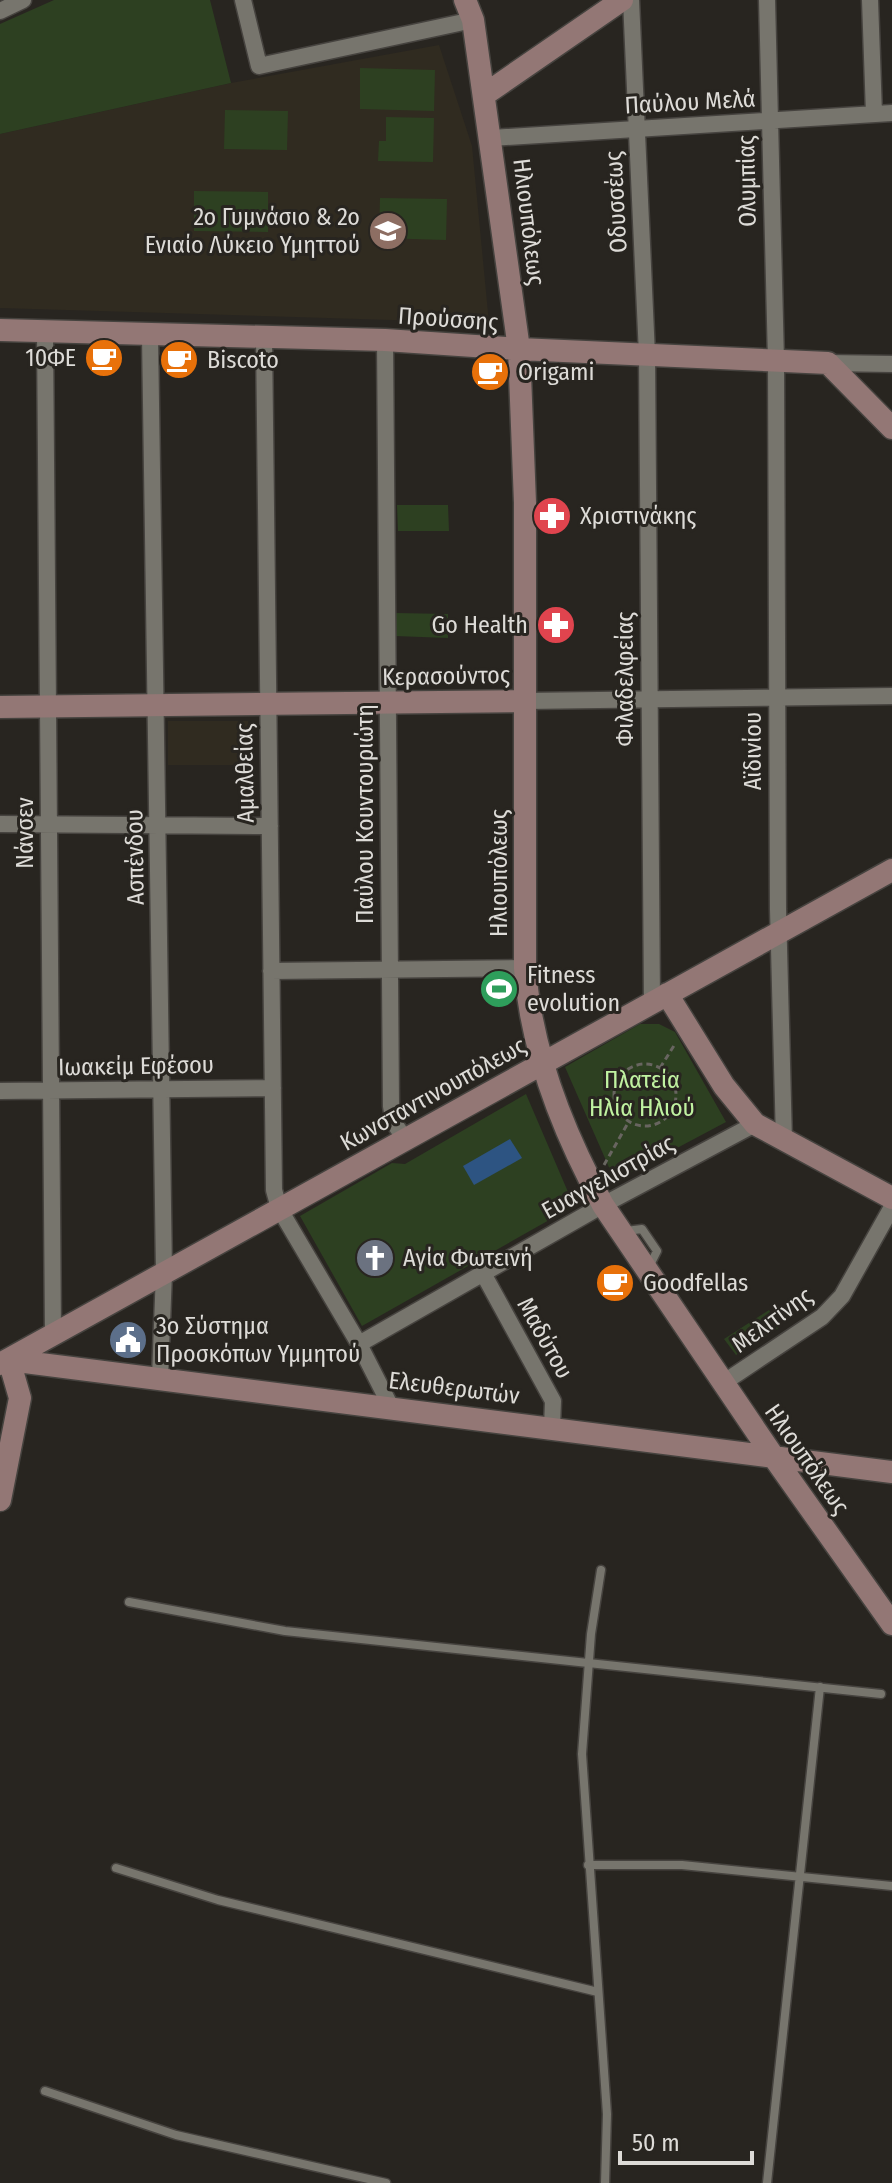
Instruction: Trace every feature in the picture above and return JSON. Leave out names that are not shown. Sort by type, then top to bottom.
[{"type":"street","points":[[0,11],[23,0]]},
{"type":"street","points":[[243,0],[259,66],[474,7]]},
{"type":"street","points":[[248,18],[253,16],[250,0]]},
{"type":"street","points":[[484,95],[622,0]]},
{"type":"street","name":"Οδυσσέως","points":[[631,0],[647,355]]},
{"type":"street","name":"Ολυμπίας","points":[[767,0],[776,361]]},
{"type":"street","points":[[870,0],[874,114]]},
{"type":"street","name":"Ηλιουπόλεως","points":[[474,7],[519,349],[525,503],[525,968],[527,993],[542,1063],[556,1106],[603,1205],[773,1456],[892,1624]]},
{"type":"street","name":"Παύλου Μελά","points":[[491,138],[892,113]]},
{"type":"street","name":"Προύσσης","points":[[0,330],[385,340],[519,349],[892,364]]},
{"type":"street","name":"Νάνσεν","points":[[45,333],[53,1334]]},
{"type":"street","name":"Ασπένδου","points":[[150,336],[164,1272],[160,1377]]},
{"type":"street","name":"Αμαλθείας","points":[[264,337],[274,1190],[279,1208]]},
{"type":"street","name":"Παύλου Κουντουριώτη","points":[[385,340],[391,1106],[394,1123],[405,1139]]},
{"type":"street","name":"Φιλαδελφείας","points":[[647,355],[650,699],[660,998]]},
{"type":"street","name":"Αϊδινίου","points":[[776,361],[778,932],[784,1141]]},
{"type":"street","points":[[828,363],[892,428]]},
{"type":"street","name":"Κερασούντος","points":[[0,707],[892,696]]},
{"type":"street","points":[[0,824],[270,826]]},
{"type":"street","name":"Κωνσταντινουπόλεως","points":[[4,1362],[892,870]]},
{"type":"street","points":[[271,971],[525,968]]},
{"type":"street","points":[[660,998],[690,1030],[724,1086],[755,1124],[892,1198]]},
{"type":"street","name":"Ιωακείμ Εφέσου","points":[[0,1091],[273,1088]]},
{"type":"street","name":"Ευαγγελιστρίας","points":[[359,1344],[603,1205],[755,1124]]},
{"type":"street","name":"Μελιτίνης","points":[[723,1383],[822,1317],[842,1296],[892,1207]]},
{"type":"street","points":[[279,1208],[359,1344],[391,1407]]},
{"type":"street","name":"Μαδύτου","points":[[484,1275],[553,1401],[552,1427]]},
{"type":"street","points":[[0,1500],[3,1465],[20,1398],[4,1362]]},
{"type":"street","name":"Ελευθερωτών","points":[[4,1362],[160,1377],[892,1472]]},
{"type":"lane","points":[[601,1570],[582,1754],[607,2114],[605,2183]]},
{"type":"lane","points":[[129,1602],[285,1631],[881,1694]]},
{"type":"lane","points":[[767,2183],[820,1687]]},
{"type":"lane","points":[[588,1865],[682,1865],[892,1886]]},
{"type":"lane","points":[[116,1868],[218,1900],[598,1992]]},
{"type":"lane","points":[[45,2091],[176,2135],[386,2183]]},
{"type":"path","points":[[660,1068],[678,1038],[690,1030]]},
{"type":"path","points":[[644,1064],[660,1068],[675,1085],[676,1095],[671,1113],[656,1124],[638,1126],[629,1122],[621,1115],[614,1097],[619,1078],[634,1066],[644,1064]]},
{"type":"path","points":[[586,1174],[605,1165],[629,1122]]},
{"type":"shaded area","points":[[439,45],[472,146],[489,323],[0,308],[0,134],[231,83]]},
{"type":"shaded area","points":[[168,721],[248,721],[248,765],[168,765]]},
{"type":"green space","points":[[54,0],[210,0],[231,83],[0,134],[0,24]]},
{"type":"green space","points":[[360,68],[435,70],[434,111],[360,109]]},
{"type":"green space","points":[[225,110],[288,111],[287,150],[224,149]]},
{"type":"green space","points":[[386,117],[434,118],[433,162],[378,161],[379,141],[386,141]]},
{"type":"green space","points":[[194,191],[268,192],[268,232],[194,231]]},
{"type":"green space","points":[[380,198],[447,199],[446,240],[379,238]]},
{"type":"green space","points":[[397,505],[448,505],[449,531],[398,531]]},
{"type":"green space","points":[[395,613],[448,614],[448,638],[395,636]]},
{"type":"green space","name":"Πλατεία Ηλία Ηλιού","points":[[640,1024],[659,1024],[675,1032],[726,1122],[615,1181],[565,1067]]},
{"type":"green space","name":"Πλατεία Ηλία Ηλιού","points":[[526,1094],[574,1206],[362,1326],[300,1216],[392,1163],[405,1164]]},
{"type":"green space","points":[[769,1310],[780,1327],[736,1355],[724,1339]]},
{"type":"water","points":[[510,1139],[522,1158],[474,1185],[463,1166]]},
{"type":"place","name":"2ο Γυμνάσιο & 2ο Ενιαίο Λύκειο Υμηττού","points":[[388,231]]},
{"type":"place","name":"10ΦΕ","points":[[104,358]]},
{"type":"place","name":"Biscoto","points":[[179,360]]},
{"type":"place","name":"Origami","points":[[490,372]]},
{"type":"place","name":"Χριστινάκης","points":[[552,516]]},
{"type":"place","name":"Go Health","points":[[556,625]]},
{"type":"place","name":"Fitness evolution","points":[[499,989]]},
{"type":"place","name":"Αγία Φωτεινή","points":[[375,1258]]},
{"type":"place","name":"Goodfellas","points":[[615,1283]]},
{"type":"place","name":"3o Σύστημα Προσκόπων Υμμητού","points":[[128,1340]]}]
